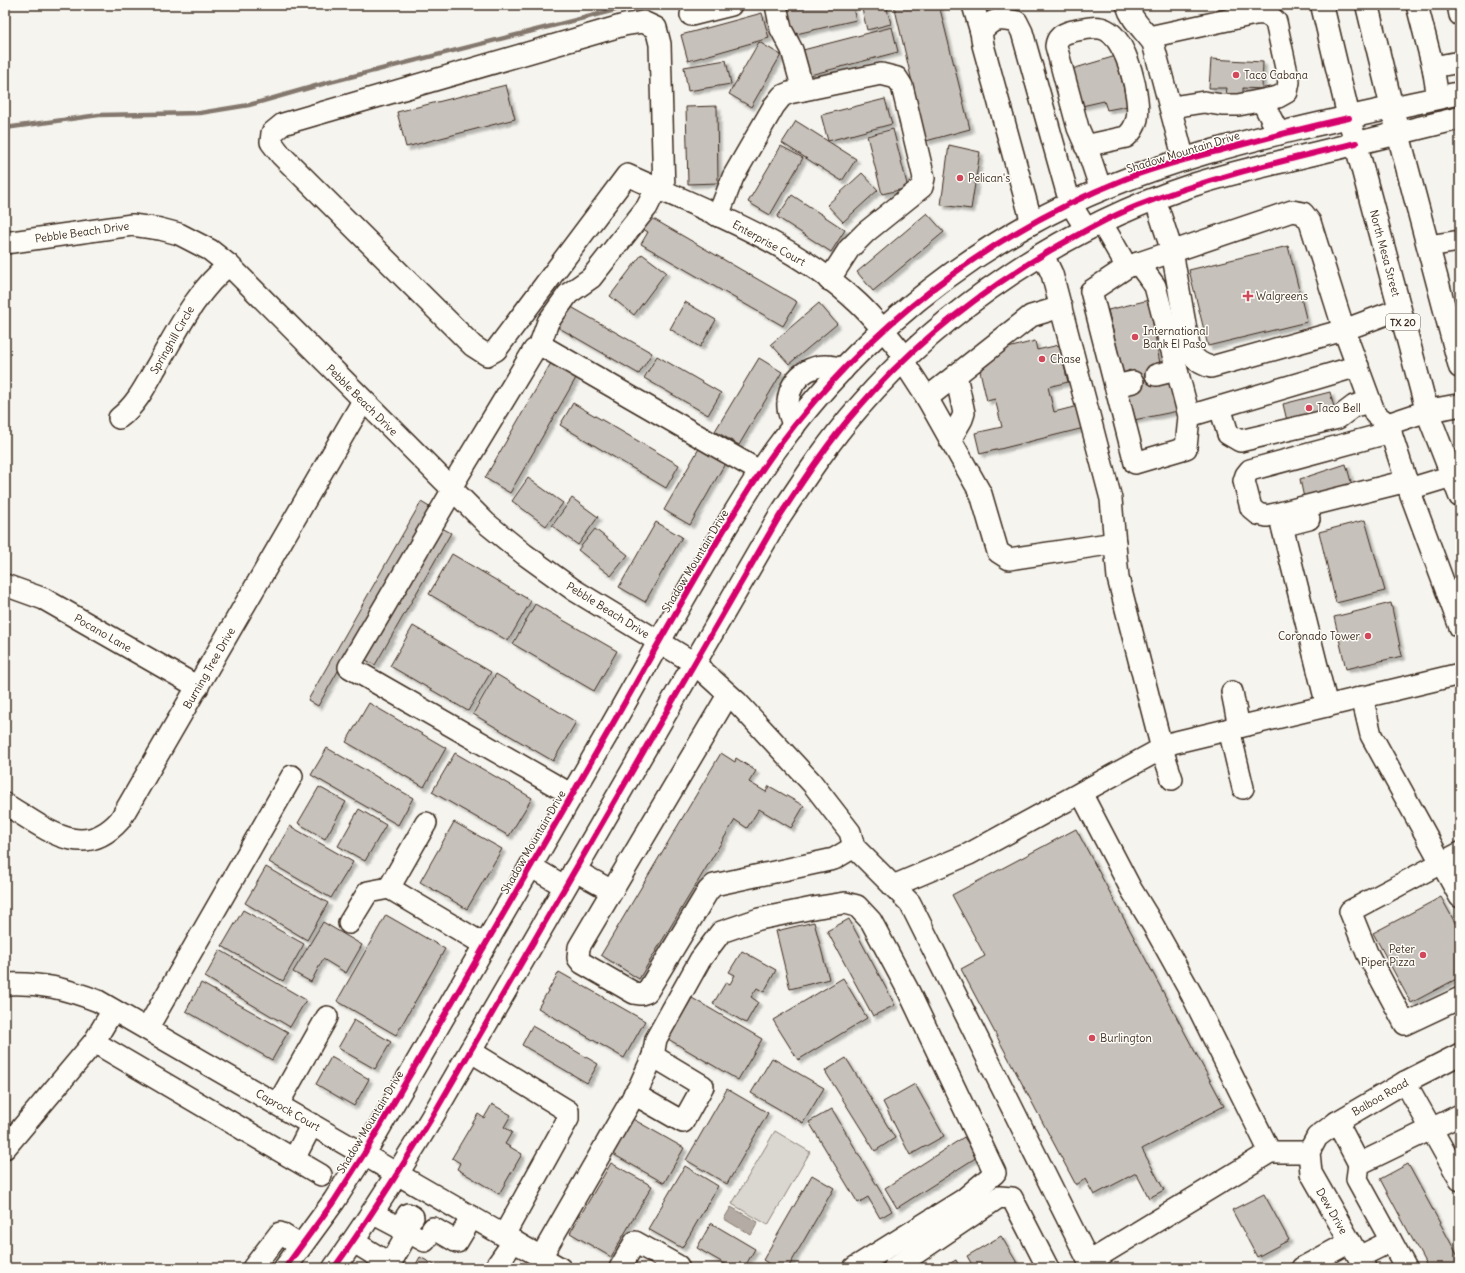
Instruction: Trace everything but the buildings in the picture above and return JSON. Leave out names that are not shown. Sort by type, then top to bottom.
[{"type":"main road","name":"North Mesa Street","points":[[1322,5],[1349,118],[1427,411],[1460,496]]},
{"type":"main road","points":[[1370,6],[1398,133],[1460,367]]},
{"type":"main road","name":"Shadow Mountain Drive","points":[[285,1268],[334,1202],[364,1154],[572,795],[696,576],[761,472],[794,426],[843,370],[884,330],[952,274],[988,249],[1070,203],[1125,179],[1184,160],[1279,134],[1460,93]]},
{"type":"main road","points":[[334,1268],[354,1242],[398,1174],[779,516],[810,470],[860,406],[905,359],[941,326],[994,286],[1043,255],[1094,226],[1155,199],[1194,185],[1254,168],[1398,133],[1460,120]]},
{"type":"main road","points":[[1427,411],[1460,405]]},
{"type":"street","points":[[691,15],[731,5]]},
{"type":"street","points":[[776,5],[781,29],[792,50],[803,90]]},
{"type":"street","points":[[973,5],[1032,223]]},
{"type":"street","points":[[1127,5],[1132,17],[1153,43],[1172,107],[1184,160]]},
{"type":"street","points":[[1417,5],[1433,67],[1438,98]]},
{"type":"street","points":[[1458,5],[1460,16]]},
{"type":"street","points":[[1149,37],[1263,13],[1270,15],[1276,22],[1289,82],[1287,92],[1278,97],[1238,106],[1193,102],[1172,107]]},
{"type":"street","points":[[981,32],[988,23],[1015,14],[1022,32],[1070,203],[1094,226],[1133,265],[1154,286],[1189,416],[1186,448],[1135,463],[1124,384],[1091,291],[1133,265],[1292,211],[1303,214],[1310,222],[1344,330],[1370,402],[1375,414],[1390,428],[1409,489],[1460,627]]},
{"type":"street","name":"Enterprise Court","points":[[660,190],[660,44],[656,28],[643,22],[624,25],[283,124],[272,133],[270,142],[280,155],[473,346],[487,355],[496,350],[627,175],[660,190],[718,216],[783,248],[805,262],[857,302],[884,330],[905,359],[981,494],[996,548],[1002,556],[1009,559],[1115,543]]},
{"type":"street","points":[[1085,146],[1126,137],[1131,133],[1135,126],[1138,107],[1127,56],[1113,34],[1096,27],[1062,34],[1057,40],[1056,46],[1078,128],[1101,190]]},
{"type":"street","points":[[1433,67],[1460,62]]},
{"type":"street","points":[[718,216],[733,177],[774,106],[782,96],[803,90],[881,74],[897,78],[902,86],[924,178],[922,187],[917,194],[866,232],[849,249],[829,280]]},
{"type":"street","points":[[1262,101],[1279,134]]},
{"type":"street","points":[[572,795],[349,667],[534,350],[539,347],[548,322],[568,294],[591,278],[660,190]]},
{"type":"street","points":[[1155,199],[1172,251],[1190,352],[1195,359],[1202,364],[1211,366],[1344,330],[1400,309]]},
{"type":"street","name":"Pebble Beach Drive","points":[[5,243],[132,225],[160,229],[179,234],[210,250],[229,265],[451,490],[486,523],[524,554],[574,590],[694,663],[728,694],[812,783],[850,832],[854,847]]},
{"type":"street","points":[[1428,246],[1460,240]]},
{"type":"street","points":[[1043,255],[1052,274],[1111,499],[1118,578],[1162,749],[1172,779]]},
{"type":"street","name":"Springhill Circle","points":[[119,418],[137,401],[200,293],[229,265]]},
{"type":"street","points":[[927,398],[1031,316],[1061,307]]},
{"type":"street","points":[[539,347],[544,348],[761,472]]},
{"type":"street","points":[[1189,416],[1358,366]]},
{"type":"street","points":[[1156,375],[1176,370]]},
{"type":"street","points":[[950,440],[964,413],[956,375]]},
{"type":"street","name":"Burning Tree Drive","points":[[5,804],[61,837],[83,842],[100,838],[111,831],[120,820],[198,688],[363,401]]},
{"type":"street","points":[[1220,407],[1228,434],[1240,441],[1338,418],[1354,406],[1370,402]]},
{"type":"street","points":[[1409,489],[1267,516],[1258,514],[1251,508],[1244,481],[1250,470],[1390,428],[1427,411]]},
{"type":"street","points":[[1327,706],[1282,526],[1452,476]]},
{"type":"street","name":"Pocano Lane","points":[[5,584],[44,599],[198,688]]},
{"type":"street","points":[[893,886],[969,854],[1172,743],[1460,674]]},
{"type":"street","points":[[1232,692],[1234,728],[1243,788]]},
{"type":"street","points":[[728,694],[579,947],[577,953],[578,958],[582,963],[634,993],[641,994],[647,992],[708,891],[714,885],[834,859],[854,847],[910,903],[1089,1262],[1270,1152],[1309,1152]]},
{"type":"street","points":[[1362,697],[1371,735],[1460,897]]},
{"type":"street","points":[[147,1029],[292,776]]},
{"type":"street","points":[[1081,793],[1131,889],[1192,995],[1270,1152]]},
{"type":"street","points":[[389,888],[426,823]]},
{"type":"street","points":[[1460,853],[1350,911],[1367,953],[1405,1024],[1460,998]]},
{"type":"street","points":[[530,866],[612,891]]},
{"type":"street","points":[[349,923],[368,892],[389,888],[485,945]]},
{"type":"street","points":[[541,1256],[634,1094],[653,1056],[656,1039],[676,1002],[700,960],[721,932],[759,919],[813,908],[845,904],[857,906],[870,921],[909,992],[995,1173],[963,1200],[854,1268]]},
{"type":"street","name":"Caprock Court","points":[[5,984],[44,984],[74,992],[98,1001],[560,1268]]},
{"type":"street","points":[[5,1148],[94,1042],[113,1010]]},
{"type":"street","points":[[278,1104],[327,1017]]},
{"type":"street","points":[[94,1042],[321,1174]]},
{"type":"street","points":[[470,1051],[568,1111],[568,1119],[495,1268]]},
{"type":"street","name":"Balboa Road","points":[[1309,1152],[1317,1137],[1337,1122],[1405,1082],[1460,1054]]},
{"type":"street","points":[[634,1094],[683,1122],[703,1086],[653,1056]]},
{"type":"street","points":[[1405,1082],[1432,1129],[1457,1168]]},
{"type":"street","points":[[1359,1164],[1460,1115]]},
{"type":"street","points":[[1337,1122],[1359,1164],[1357,1179],[1406,1268]]},
{"type":"street","points":[[294,1158],[312,1124]]},
{"type":"street","name":"Dew Drive","points":[[1309,1152],[1311,1173],[1358,1256]]},
{"type":"street","points":[[894,1268],[999,1197],[1012,1198],[1048,1268]]},
{"type":"street","points":[[372,1213],[417,1226],[458,1242],[472,1217]]},
{"type":"street","points":[[354,1242],[390,1264],[417,1226]]},
{"type":"street","points":[[252,1268],[280,1233],[301,1246]]},
{"type":"street","points":[[620,1268],[635,1242],[678,1266],[676,1268]]},
{"type":"street","points":[[1302,1268],[1358,1256],[1391,1242]]},
{"type":"shaded area","points":[[775,1131],[810,1152],[768,1225],[732,1204]]},
{"type":"shaded area","points":[[731,1207],[758,1222],[751,1235],[724,1219]]},
{"type":"waterway","points":[[5,128],[99,115],[200,113],[249,105],[326,83],[635,5]]},
{"type":"cycle path","points":[[285,1268],[334,1201],[364,1154],[694,580],[741,501],[778,447],[813,404],[850,363],[890,324],[933,289],[978,257],[1025,227],[1074,201],[1137,174],[1162,166],[1349,118]]},
{"type":"cycle path","points":[[334,1268],[360,1232],[431,1119],[779,517],[807,474],[859,407],[902,362],[973,302],[1025,266],[1083,232],[1137,206],[1191,187],[1301,156],[1356,143]]},
{"type":"place","name":"Taco Cabana","points":[[1236,75]]},
{"type":"place","name":"Pelican's","points":[[960,178]]},
{"type":"place","name":"Walgreens","points":[[1248,296]]},
{"type":"place","name":"International Bank El Paso","points":[[1135,337]]},
{"type":"place","name":"Chase","points":[[1042,359]]},
{"type":"place","name":"Taco Bell","points":[[1309,408]]},
{"type":"place","name":"Coronado Tower","points":[[1368,636]]},
{"type":"place","name":"Peter Piper Pizza","points":[[1423,955]]},
{"type":"place","name":"Burlington","points":[[1092,1038]]}]
